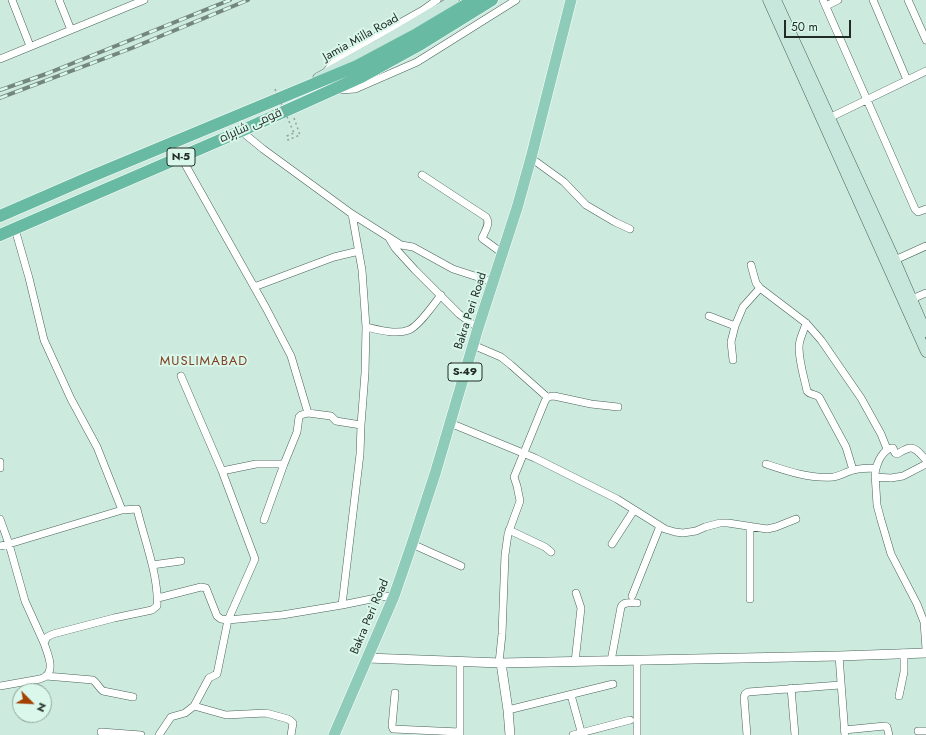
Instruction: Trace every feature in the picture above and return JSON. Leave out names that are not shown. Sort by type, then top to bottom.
[{"type":"highway","name":"قومی شاہراہ","points":[[0,235],[333,90],[359,71],[474,0]]},
{"type":"highway","name":"قومی شاہراہ","points":[[0,216],[303,88],[359,71],[421,44],[492,0]]},
{"type":"main road","name":"Jamia Milla Road","points":[[303,88],[326,73],[376,46],[454,0]]},
{"type":"main road","name":"Bakra Peri Road","points":[[334,735],[394,596],[412,544],[532,158],[571,0]]},
{"type":"main road","points":[[768,0],[895,260],[926,332]]},
{"type":"main road","points":[[776,0],[926,352]]},
{"type":"street","points":[[12,0],[30,46]]},
{"type":"street","points":[[59,0],[71,30]]},
{"type":"street","points":[[0,59],[144,0]]},
{"type":"street","points":[[326,73],[334,62],[343,56],[423,10],[437,0]]},
{"type":"street","points":[[333,90],[355,89],[417,62],[516,0]]},
{"type":"street","points":[[838,0],[825,3],[915,209],[918,212],[926,209]]},
{"type":"street","points":[[873,0],[907,80]]},
{"type":"street","points":[[908,0],[926,40]]},
{"type":"street","points":[[826,119],[926,71]]},
{"type":"street","points":[[241,131],[263,149],[352,214],[401,245],[413,247],[453,269],[493,282]]},
{"type":"street","points":[[181,157],[291,356],[308,413]]},
{"type":"street","points":[[532,158],[564,182],[586,205],[630,229]]},
{"type":"street","points":[[422,174],[486,217],[489,224],[482,238],[502,253]]},
{"type":"street","points":[[342,605],[360,454],[365,373],[366,327],[362,270],[352,214]]},
{"type":"street","points":[[15,229],[30,278],[44,340],[71,399],[98,447],[122,510]]},
{"type":"street","points":[[388,236],[395,248],[460,314],[478,328]]},
{"type":"street","points":[[895,260],[926,246]]},
{"type":"street","points":[[254,287],[334,257],[359,251]]},
{"type":"street","points":[[751,265],[756,283],[760,288],[806,323],[821,340],[861,398],[881,434],[887,449]]},
{"type":"street","points":[[733,360],[731,342],[735,326],[743,307],[760,288]]},
{"type":"street","points":[[912,299],[926,293]]},
{"type":"street","points":[[366,327],[390,332],[411,330],[441,295]]},
{"type":"street","points":[[709,316],[735,326]]},
{"type":"street","points":[[806,323],[799,346],[802,370],[807,391],[819,397],[846,447],[852,470]]},
{"type":"street","points":[[473,345],[501,357],[511,364],[547,397]]},
{"type":"street","points":[[159,735],[171,718],[185,713],[194,706],[209,678],[217,674],[228,620],[255,559],[222,471],[181,376]]},
{"type":"street","points":[[547,397],[554,396],[591,404],[618,407]]},
{"type":"street","points":[[510,735],[508,710],[500,663],[505,555],[510,530],[520,501],[514,475],[547,397]]},
{"type":"street","points":[[264,520],[297,432],[299,417],[301,415],[308,413],[331,416],[336,421],[361,425]]},
{"type":"street","points":[[450,423],[535,458],[611,496],[665,529],[683,533],[696,531],[720,523],[767,529],[796,519]]},
{"type":"street","points":[[926,460],[916,449],[913,448],[897,454],[892,448],[887,449],[883,453],[874,473],[877,504],[891,554],[917,604],[924,622],[926,649]]},
{"type":"street","points":[[0,462],[0,468]]},
{"type":"street","points":[[222,471],[256,464],[284,464]]},
{"type":"street","points":[[766,464],[803,475],[832,477],[839,476],[852,470],[876,468]]},
{"type":"street","points":[[875,477],[891,478],[902,476],[926,464]]},
{"type":"street","points":[[0,546],[122,510],[137,509],[152,565],[158,598],[157,606],[152,610],[53,634],[47,637],[44,643]]},
{"type":"street","points":[[612,544],[634,510]]},
{"type":"street","points":[[0,519],[9,544],[25,601],[44,643],[50,670],[46,676],[40,679],[0,686]]},
{"type":"street","points":[[632,596],[660,526]]},
{"type":"street","points":[[750,526],[750,599]]},
{"type":"street","points":[[510,530],[551,552]]},
{"type":"street","points":[[412,544],[461,566]]},
{"type":"street","points":[[152,565],[180,560]]},
{"type":"street","points":[[158,598],[201,586],[206,588],[217,616],[221,619],[228,620],[282,615],[394,596]]},
{"type":"street","points":[[576,593],[581,608],[576,662]]},
{"type":"street","points":[[611,661],[621,607],[625,603],[637,603]]},
{"type":"street","points":[[366,658],[500,663],[926,653]]},
{"type":"street","points":[[899,696],[904,672],[904,654]]},
{"type":"street","points":[[839,656],[844,733],[885,726],[888,729],[889,735]]},
{"type":"street","points":[[637,660],[637,735]]},
{"type":"street","points":[[396,693],[392,726],[393,729],[400,732],[460,734],[460,662]]},
{"type":"street","points":[[46,676],[93,680],[103,692],[132,697]]},
{"type":"street","points":[[508,710],[613,684]]},
{"type":"street","points":[[747,735],[744,697],[748,692],[840,685]]},
{"type":"street","points":[[791,688],[795,735]]},
{"type":"street","points":[[571,694],[581,734]]},
{"type":"street","points":[[194,706],[226,715],[266,713],[288,719],[292,721],[291,735]]},
{"type":"street","points":[[573,735],[630,720]]},
{"type":"street","points":[[101,732],[141,735]]},
{"type":"path","points":[[275,89],[294,133],[287,136],[288,140],[300,135],[290,109]]},
{"type":"railway","points":[[0,90],[46,74],[230,0]]},
{"type":"railway","points":[[0,98],[132,48],[248,0]]},
{"type":"district","name":"MUSLIMABAD","points":[[204,362]]}]
